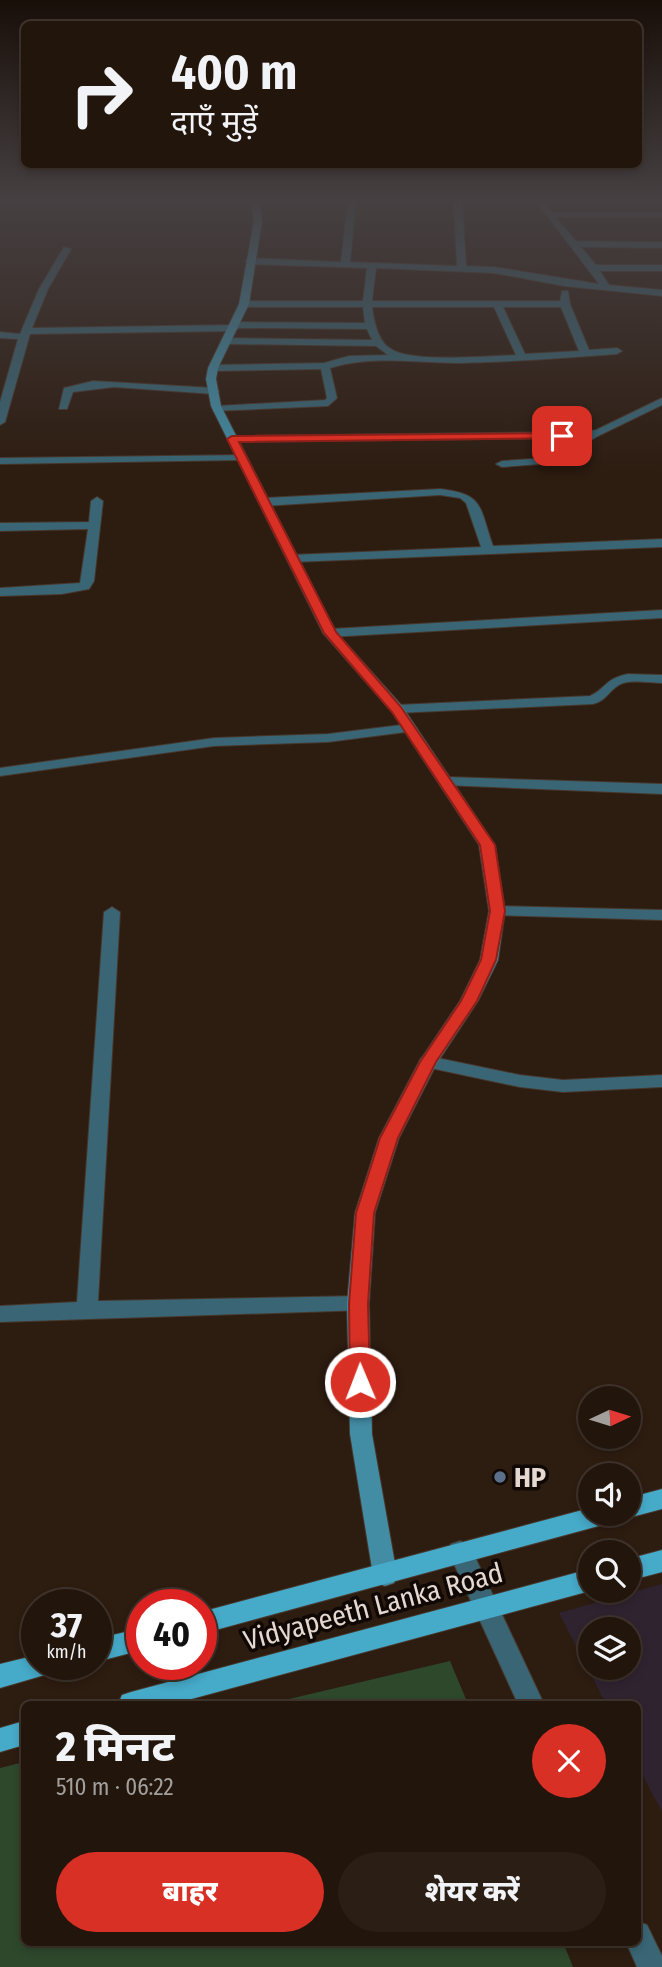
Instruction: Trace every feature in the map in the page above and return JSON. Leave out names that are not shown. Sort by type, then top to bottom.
[{"type":"main road","points":[[641,1505],[662,1499]]},
{"type":"main road","name":"Vidyapeeth Lanka Road","points":[[217,1619],[578,1521]]},
{"type":"main road","points":[[641,1567],[662,1562]]},
{"type":"main road","name":"Vidyapeeth Lanka Road","points":[[142,1701],[578,1583]]},
{"type":"main road","points":[[0,1676],[21,1671]]},
{"type":"main road","points":[[0,1740],[21,1735]]},
{"type":"street","points":[[0,422],[17,348],[27,334],[41,293]]},
{"type":"street","points":[[245,293],[244,304],[213,368],[211,379],[218,409],[330,633],[397,709],[448,782],[487,845],[497,911],[489,960],[469,1001],[428,1062],[389,1138],[365,1213],[358,1304],[361,1434],[385,1575]]},
{"type":"street","points":[[368,293],[366,304],[370,326],[386,351],[401,358]]},
{"type":"street","points":[[564,293],[565,304],[585,353]]},
{"type":"street","points":[[244,304],[565,304]]},
{"type":"street","points":[[497,304],[521,356]]},
{"type":"street","points":[[0,335],[370,326]]},
{"type":"street","points":[[231,331],[381,343]]},
{"type":"street","points":[[213,368],[325,366],[349,359],[426,360],[617,351]]},
{"type":"street","points":[[218,409],[328,402],[331,398],[325,366]]},
{"type":"street","points":[[63,407],[68,390],[78,385],[142,385],[214,391]]},
{"type":"street","points":[[502,464],[550,461],[561,457],[599,433],[659,404]]},
{"type":"street","points":[[232,439],[562,436],[599,433]]},
{"type":"street","points":[[0,461],[241,457]]},
{"type":"street","points":[[264,502],[440,492],[463,495],[471,502],[488,550]]},
{"type":"street","points":[[0,592],[62,590],[85,586],[88,580],[97,501]]},
{"type":"street","points":[[0,527],[94,525]]},
{"type":"street","points":[[294,558],[662,543]]},
{"type":"street","points":[[330,633],[662,614]]},
{"type":"street","points":[[397,709],[593,700],[603,695],[605,688],[615,680],[662,679]]},
{"type":"street","points":[[0,772],[214,742],[338,737],[410,728]]},
{"type":"street","points":[[448,782],[662,789]]},
{"type":"street","points":[[497,911],[662,915]]},
{"type":"street","points":[[87,1308],[112,912]]},
{"type":"street","points":[[428,1062],[520,1081],[563,1086],[662,1081]]},
{"type":"street","points":[[0,1314],[87,1308],[358,1304]]},
{"type":"street","points":[[460,1552],[530,1701]]},
{"type":"street","points":[[641,1944],[652,1967]]},
{"type":"shaded area","points":[[662,1584],[662,1812],[641,1772],[641,1701],[604,1701],[594,1680],[641,1680],[641,1617],[578,1617],[578,1650],[559,1613],[595,1603],[641,1603],[641,1590]]},
{"type":"green space","points":[[450,1661],[467,1701],[281,1701]]},
{"type":"green space","points":[[21,1763],[21,1946],[565,1946],[573,1967],[0,1967],[0,1768]]},
{"type":"place","name":"HP","points":[[500,1477]]},
{"type":"route","points":[[360,1382],[358,1304],[365,1213],[389,1138],[428,1062],[469,1001],[489,960],[497,911],[487,845],[448,782],[397,709],[330,633],[232,439],[562,436]]}]
